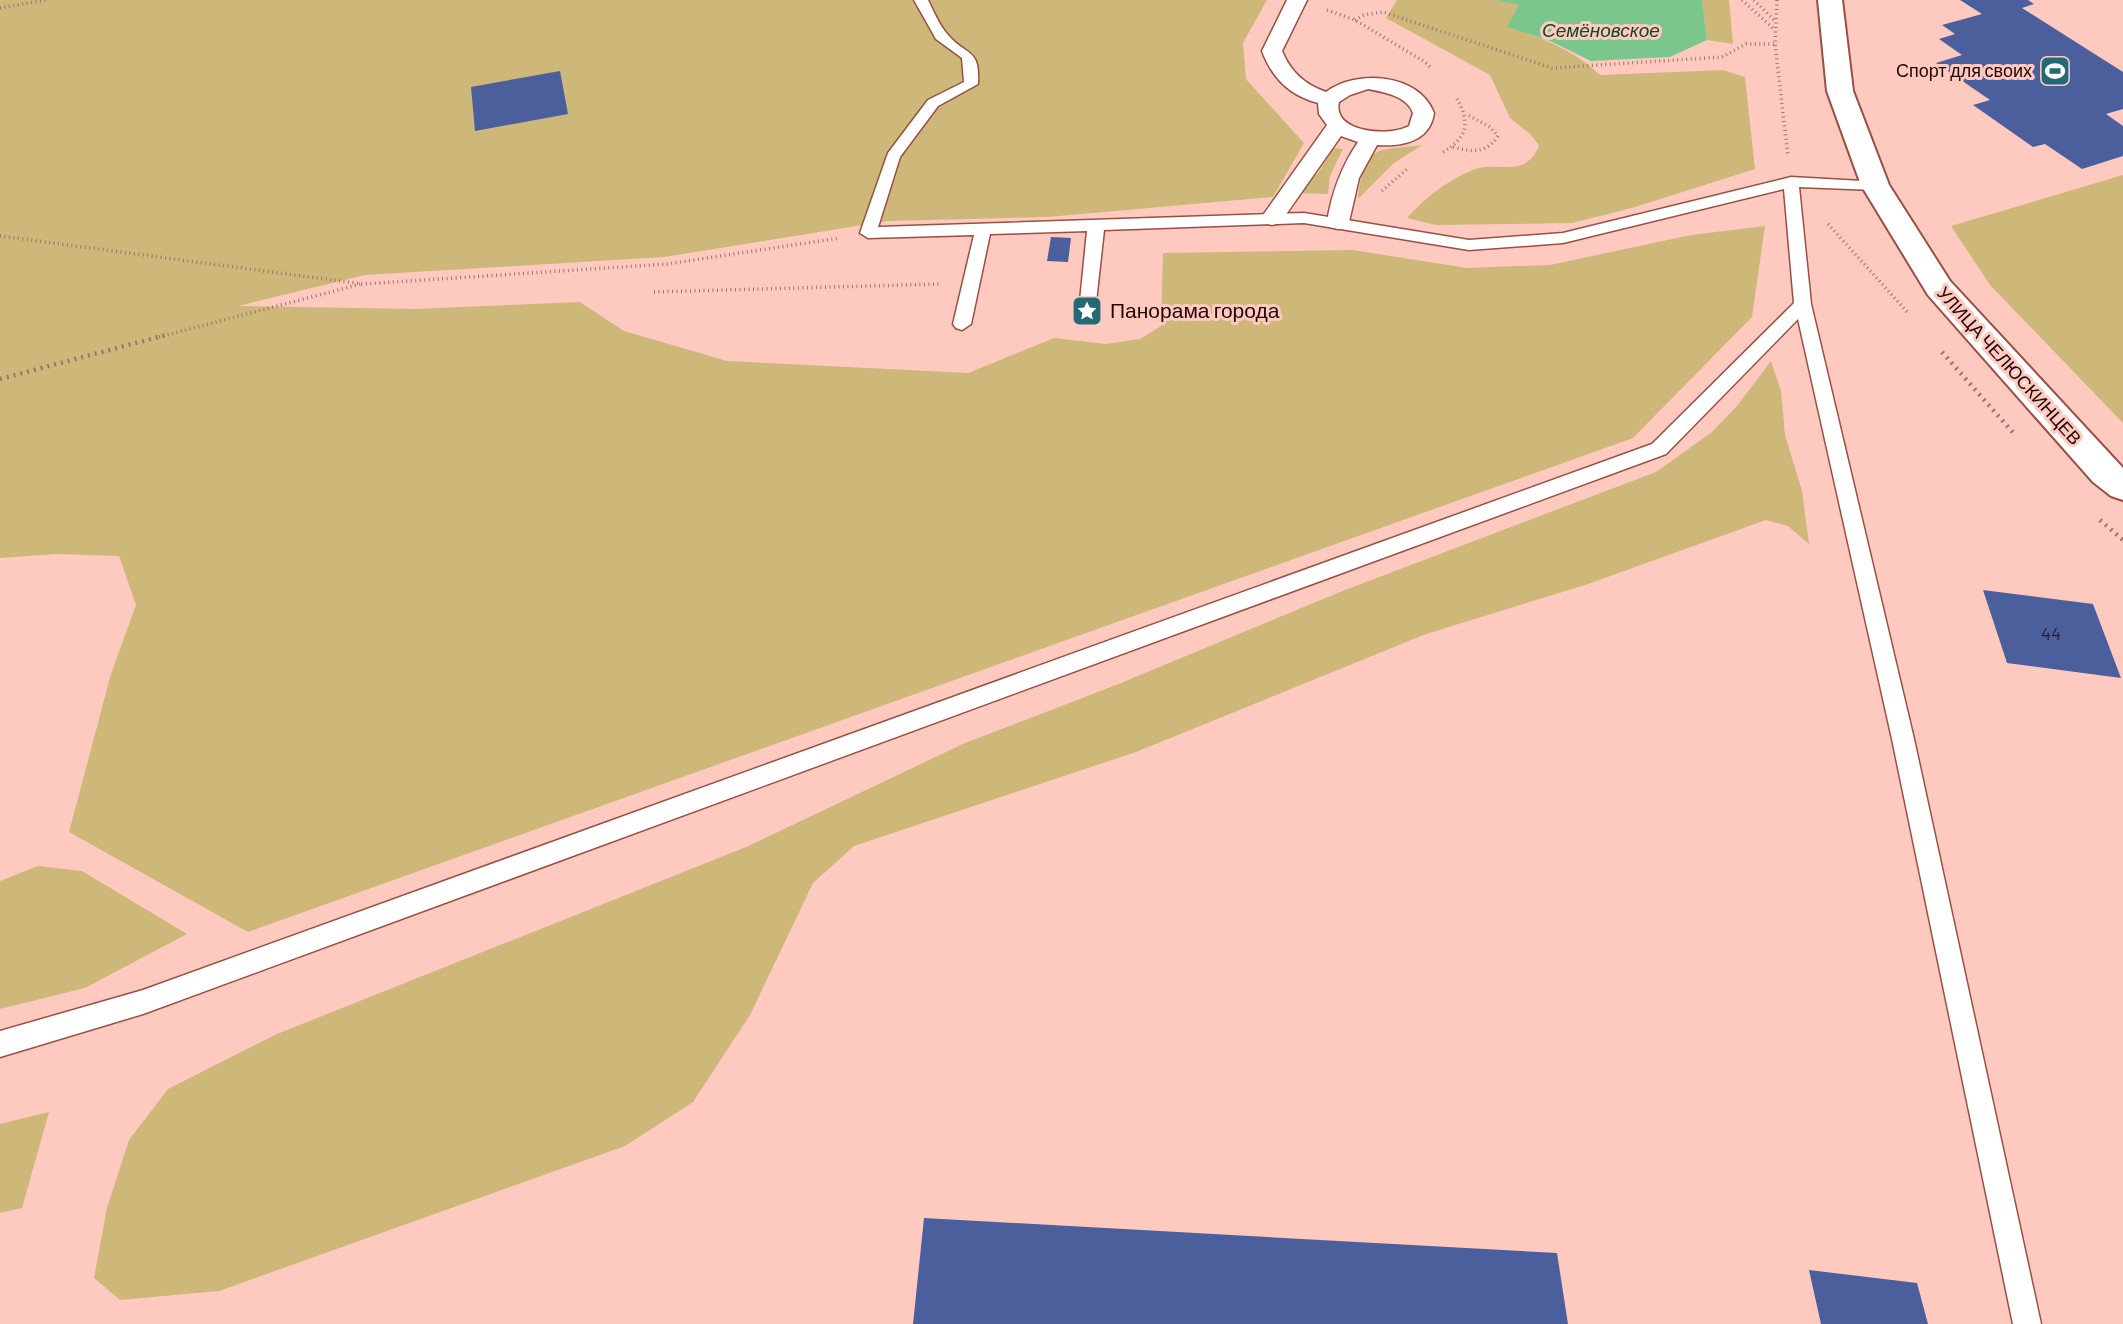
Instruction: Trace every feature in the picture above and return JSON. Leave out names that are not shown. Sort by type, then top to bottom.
[{"type":"main road","name":"УЛИЦА ЧЕЛЮСКИНЦЕВ","points":[[1830,0],[1840,91],[1875,185],[1939,288],[2105,473],[2123,487]]},
{"type":"street","points":[[1297,0],[1272,51],[1277,67],[1300,89],[1330,100]]},
{"type":"street","points":[[1368,83],[1395,88],[1416,100],[1423,111],[1422,122],[1415,131],[1401,138],[1371,139],[1346,131],[1338,125],[1328,111],[1330,100],[1344,89],[1368,83]]},
{"type":"street","points":[[1272,218],[1338,125]]},
{"type":"street","points":[[1338,222],[1342,190],[1350,169],[1371,139]]},
{"type":"lane","points":[[921,0],[942,38],[965,51],[973,67],[971,83],[933,103],[893,156],[868,233],[1304,218],[1469,245],[1563,238],[1791,182],[1875,185]]},
{"type":"lane","points":[[1791,182],[1803,304],[1903,739],[2027,1324]]},
{"type":"lane","points":[[1087,311],[1093,236],[1099,223]]},
{"type":"lane","points":[[962,324],[984,228]]},
{"type":"lane","points":[[0,1044],[143,1002],[1659,449],[1803,304]]},
{"type":"path","points":[[0,8],[46,0]]},
{"type":"path","points":[[1742,0],[1775,31]]},
{"type":"path","points":[[1754,0],[1775,21]]},
{"type":"path","points":[[1334,11],[1355,20],[1364,15],[1383,12],[1552,68],[1722,57],[1746,44],[1775,44]]},
{"type":"path","points":[[1452,147],[1471,152],[1483,151],[1493,146],[1497,136],[1490,127],[1465,113]]},
{"type":"path","points":[[0,379],[363,284],[667,264],[868,233]]},
{"type":"path","points":[[0,236],[363,284]]},
{"type":"path","points":[[654,292],[971,283]]},
{"type":"shaded area","points":[[0,0],[1267,0],[1243,43],[1246,79],[1304,143],[1273,197],[1048,217],[888,221],[664,257],[365,275],[238,306],[416,309],[580,302],[624,331],[727,361],[968,373],[1054,338],[1106,344],[1140,339],[1161,326],[1163,253],[1353,250],[1467,268],[1550,265],[1691,235],[1765,226],[1752,317],[1633,438],[248,932],[69,832],[111,674],[136,605],[119,556],[56,554],[0,558]]},
{"type":"shaded area","points":[[1397,0],[1495,0],[1520,5],[1508,27],[1568,51],[1600,75],[1723,70],[1745,77],[1755,169],[1632,208],[1572,223],[1436,225],[1407,218],[1429,196],[1454,179],[1482,167],[1519,166],[1533,156],[1539,145],[1510,118],[1490,75],[1386,18]]},
{"type":"shaded area","points":[[1702,0],[1729,0],[1733,44],[1707,40]]},
{"type":"shaded area","points":[[1422,145],[1394,163],[1358,199],[1364,170],[1376,153]]},
{"type":"shaded area","points":[[1333,148],[1343,149],[1330,176],[1328,194],[1299,193],[1319,172]]},
{"type":"shaded area","points":[[2123,175],[2123,423],[1990,285],[1951,226]]},
{"type":"shaded area","points":[[1771,361],[1781,391],[1785,435],[1802,491],[1809,544],[1788,526],[1766,520],[1585,585],[1426,634],[1136,752],[854,846],[813,883],[750,1015],[693,1102],[625,1146],[219,1291],[120,1300],[94,1278],[107,1208],[129,1140],[168,1089],[277,1034],[746,847],[965,743],[1116,685],[1345,590],[1656,472],[1712,432],[1737,406]]},
{"type":"shaded area","points":[[38,866],[82,871],[187,934],[85,988],[0,1009],[0,881]]},
{"type":"shaded area","points":[[49,1112],[22,1208],[0,1213],[0,1124]]},
{"type":"water","name":"Семёновское","points":[[1495,0],[1702,0],[1707,40],[1670,57],[1591,61],[1550,41],[1507,27],[1519,5]]},
{"type":"building","points":[[1960,0],[2028,0],[2034,4],[2022,8],[2123,72],[2123,109],[2106,114],[2123,126],[2123,156],[2082,169],[2045,144],[2033,147],[1973,105],[1990,100],[1936,63],[1962,55],[1939,39],[1955,34],[1942,25],[1982,14]]},
{"type":"building","points":[[560,71],[568,114],[475,131],[471,87]]},
{"type":"building","points":[[1051,237],[1071,238],[1068,262],[1047,261]]},
{"type":"building","points":[[1983,590],[2093,604],[2121,678],[2007,663]]},
{"type":"building","points":[[924,1218],[1557,1253],[1568,1324],[913,1324]]},
{"type":"building","points":[[1809,1270],[1917,1283],[1928,1324],[1821,1324]]},
{"type":"place","name":"Спорт для своих","points":[[2055,71]]},
{"type":"place","name":"Панорама города","points":[[1087,311]]}]
